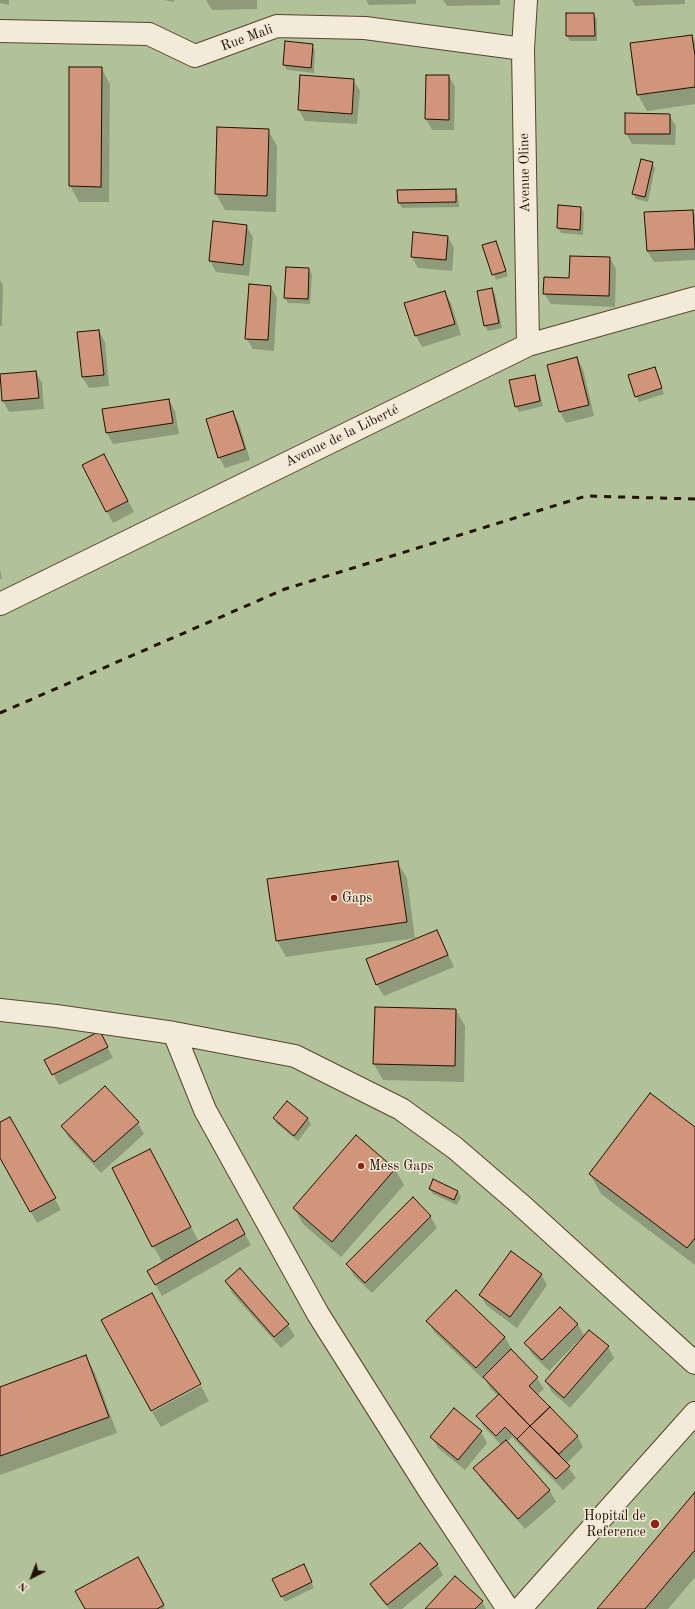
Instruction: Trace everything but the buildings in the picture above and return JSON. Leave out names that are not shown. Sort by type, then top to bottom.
[{"type":"street","name":"Avenue Oline","points":[[526,0],[523,48],[528,345]]},
{"type":"street","name":"Rue Mali","points":[[0,31],[149,34],[195,56],[278,26],[365,28],[523,48]]},
{"type":"street","name":"Avenue de la Liberté","points":[[0,604],[528,345],[695,298]]},
{"type":"street","points":[[0,1010],[56,1016],[174,1033],[295,1056],[401,1109],[455,1148],[490,1178],[695,1363]]},
{"type":"street","points":[[174,1033],[205,1110],[318,1314],[429,1490],[508,1609]]},
{"type":"street","points":[[520,1609],[695,1413]]},
{"type":"green space","points":[[0,0],[695,0],[695,1609],[0,1609]]},
{"type":"railway","points":[[0,713],[285,589],[586,496],[695,499]]},
{"type":"place","name":"Gaps","points":[[334,898]]},
{"type":"place","name":"Mess Gaps","points":[[361,1166]]},
{"type":"place","name":"Hopital de Reference","points":[[655,1524]]}]
